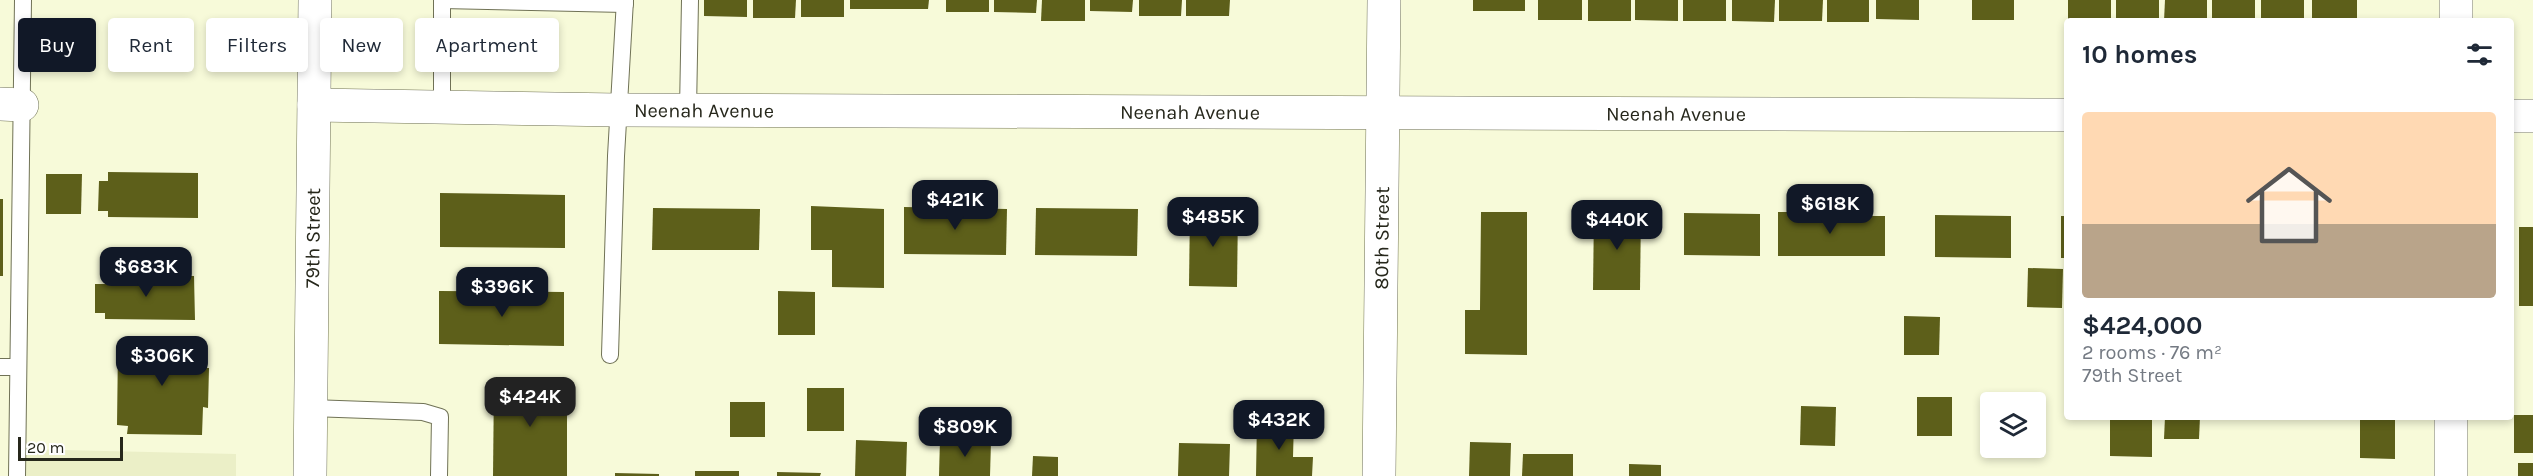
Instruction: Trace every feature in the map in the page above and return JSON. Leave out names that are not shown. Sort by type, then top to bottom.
[{"type":"street","name":"79th Street","points":[[310,476],[315,0]]},
{"type":"street","name":"80th Street","points":[[1378,476],[1384,0]]},
{"type":"street","points":[[2456,18],[2457,0]]},
{"type":"street","name":"Neenah Avenue","points":[[314,105],[618,110],[2064,115]]},
{"type":"street","points":[[2514,116],[2533,116]]},
{"type":"street","points":[[2451,420],[2451,476]]},
{"type":"lane","points":[[17,476],[18,367],[11,104],[23,0]]},
{"type":"lane","points":[[442,107],[442,0],[625,2],[618,110],[610,355]]},
{"type":"lane","points":[[688,110],[690,0]]},
{"type":"lane","points":[[0,367],[18,367]]},
{"type":"lane","points":[[311,408],[423,412],[440,417],[440,476]]},
{"type":"shaded area","points":[[18,449],[236,454],[236,476],[17,476]]},
{"type":"building","points":[[704,0],[747,0],[747,17],[704,16]]},
{"type":"building","points":[[753,0],[796,0],[795,18],[753,18]]},
{"type":"building","points":[[801,0],[844,0],[844,17],[801,17]]},
{"type":"building","points":[[850,0],[929,0],[928,9],[850,9]]},
{"type":"building","points":[[946,0],[989,0],[989,12],[946,12]]},
{"type":"building","points":[[994,0],[1037,0],[1036,13],[994,12]]},
{"type":"building","points":[[1042,0],[1085,0],[1085,21],[1041,21]]},
{"type":"building","points":[[1090,0],[1133,0],[1132,12],[1090,11]]},
{"type":"building","points":[[1139,0],[1182,0],[1181,16],[1139,16]]},
{"type":"building","points":[[1186,0],[1230,0],[1229,16],[1186,16]]},
{"type":"building","points":[[1473,0],[1525,0],[1525,11],[1473,11]]},
{"type":"building","points":[[1538,0],[1582,0],[1582,20],[1538,20]]},
{"type":"building","points":[[1588,0],[1631,0],[1631,21],[1588,21]]},
{"type":"building","points":[[1635,0],[1678,0],[1678,21],[1635,20]]},
{"type":"building","points":[[1683,0],[1726,0],[1726,21],[1683,21]]},
{"type":"building","points":[[1732,0],[1775,0],[1774,22],[1732,21]]},
{"type":"building","points":[[1779,0],[1823,0],[1822,21],[1779,21]]},
{"type":"building","points":[[1827,0],[1869,0],[1869,22],[1827,22]]},
{"type":"building","points":[[1876,0],[1919,0],[1919,20],[1876,19]]},
{"type":"building","points":[[1972,0],[2014,0],[2014,20],[1972,20]]},
{"type":"building","points":[[2068,0],[2111,0],[2111,18],[2068,18]]},
{"type":"building","points":[[2116,0],[2159,0],[2159,18],[2116,18]]},
{"type":"building","points":[[2165,0],[2207,0],[2207,18],[2164,18]]},
{"type":"building","points":[[2212,0],[2255,0],[2255,18],[2212,18]]},
{"type":"building","points":[[2261,0],[2304,0],[2304,18],[2261,18]]},
{"type":"building","points":[[2312,0],[2357,0],[2357,18],[2312,18]]},
{"type":"building","points":[[108,172],[198,173],[198,218],[108,217],[108,211],[98,211],[99,181],[108,181]]},
{"type":"building","points":[[46,174],[82,174],[81,214],[46,214]]},
{"type":"building","points":[[440,193],[565,195],[565,248],[440,247]]},
{"type":"building","points":[[0,199],[3,199],[3,276],[0,276]]},
{"type":"building","points":[[811,206],[884,209],[884,288],[832,287],[832,250],[811,250]]},
{"type":"building","points":[[904,207],[1007,209],[1006,255],[904,254]]},
{"type":"building","points":[[653,208],[760,209],[759,250],[652,250]]},
{"type":"building","points":[[1036,208],[1138,209],[1137,256],[1035,255]]},
{"type":"building","points":[[1190,209],[1238,210],[1237,287],[1189,286]]},
{"type":"building","points":[[1481,212],[1527,212],[1527,355],[1465,354],[1465,310],[1480,310]]},
{"type":"building","points":[[1594,212],[1641,212],[1640,290],[1593,290]]},
{"type":"building","points":[[1778,212],[1843,212],[1844,216],[1885,216],[1885,256],[1778,256]]},
{"type":"building","points":[[1684,213],[1760,214],[1760,256],[1684,255]]},
{"type":"building","points":[[1935,215],[2011,216],[2011,258],[1935,257]]},
{"type":"building","points":[[2061,216],[2064,216],[2064,258],[2061,258]]},
{"type":"building","points":[[2519,227],[2533,227],[2533,306],[2519,306]]},
{"type":"building","points":[[2028,268],[2063,269],[2062,308],[2027,307]]},
{"type":"building","points":[[105,275],[194,276],[195,320],[105,319],[105,313],[95,313],[95,284],[105,284]]},
{"type":"building","points":[[439,291],[564,292],[564,346],[439,344]]},
{"type":"building","points":[[778,291],[815,292],[815,335],[778,335]]},
{"type":"building","points":[[1904,316],[1940,317],[1939,355],[1904,355]]},
{"type":"building","points":[[128,339],[203,340],[203,368],[209,368],[208,408],[203,407],[202,435],[127,434],[128,426],[117,425],[118,347],[128,347]]},
{"type":"building","points":[[494,380],[567,381],[567,476],[493,476]]},
{"type":"building","points":[[807,388],[844,388],[844,431],[807,431]]},
{"type":"building","points":[[1917,397],[1952,397],[1952,436],[1917,436]]},
{"type":"building","points":[[730,402],[765,402],[765,437],[730,437]]},
{"type":"building","points":[[1801,406],[1836,407],[1835,446],[1800,445]]},
{"type":"building","points":[[2514,415],[2533,415],[2533,453],[2514,453]]},
{"type":"building","points":[[1257,419],[1294,420],[1293,457],[1313,457],[1312,476],[1256,476]]},
{"type":"building","points":[[2110,420],[2152,420],[2152,457],[2110,456]]},
{"type":"building","points":[[2165,420],[2200,420],[2199,439],[2164,439]]},
{"type":"building","points":[[2360,420],[2395,420],[2395,459],[2360,458]]},
{"type":"building","points":[[940,439],[991,441],[990,476],[939,476]]},
{"type":"building","points":[[856,440],[907,442],[906,476],[855,476]]},
{"type":"building","points":[[1470,442],[1511,443],[1510,476],[1469,476]]},
{"type":"building","points":[[1179,443],[1230,444],[1229,476],[1178,476]]},
{"type":"building","points":[[1523,454],[1573,454],[1573,476],[1522,476]]},
{"type":"building","points":[[1033,456],[1058,457],[1058,476],[1032,476]]},
{"type":"building","points":[[2518,463],[2533,463],[2533,476],[2518,476]]},
{"type":"building","points":[[1629,464],[1661,465],[1661,476],[1629,476]]},
{"type":"building","points":[[695,471],[739,471],[739,476],[695,476]]},
{"type":"building","points":[[777,472],[821,473],[820,476],[777,476]]},
{"type":"building","points":[[615,473],[659,474],[659,476],[615,476]]}]
